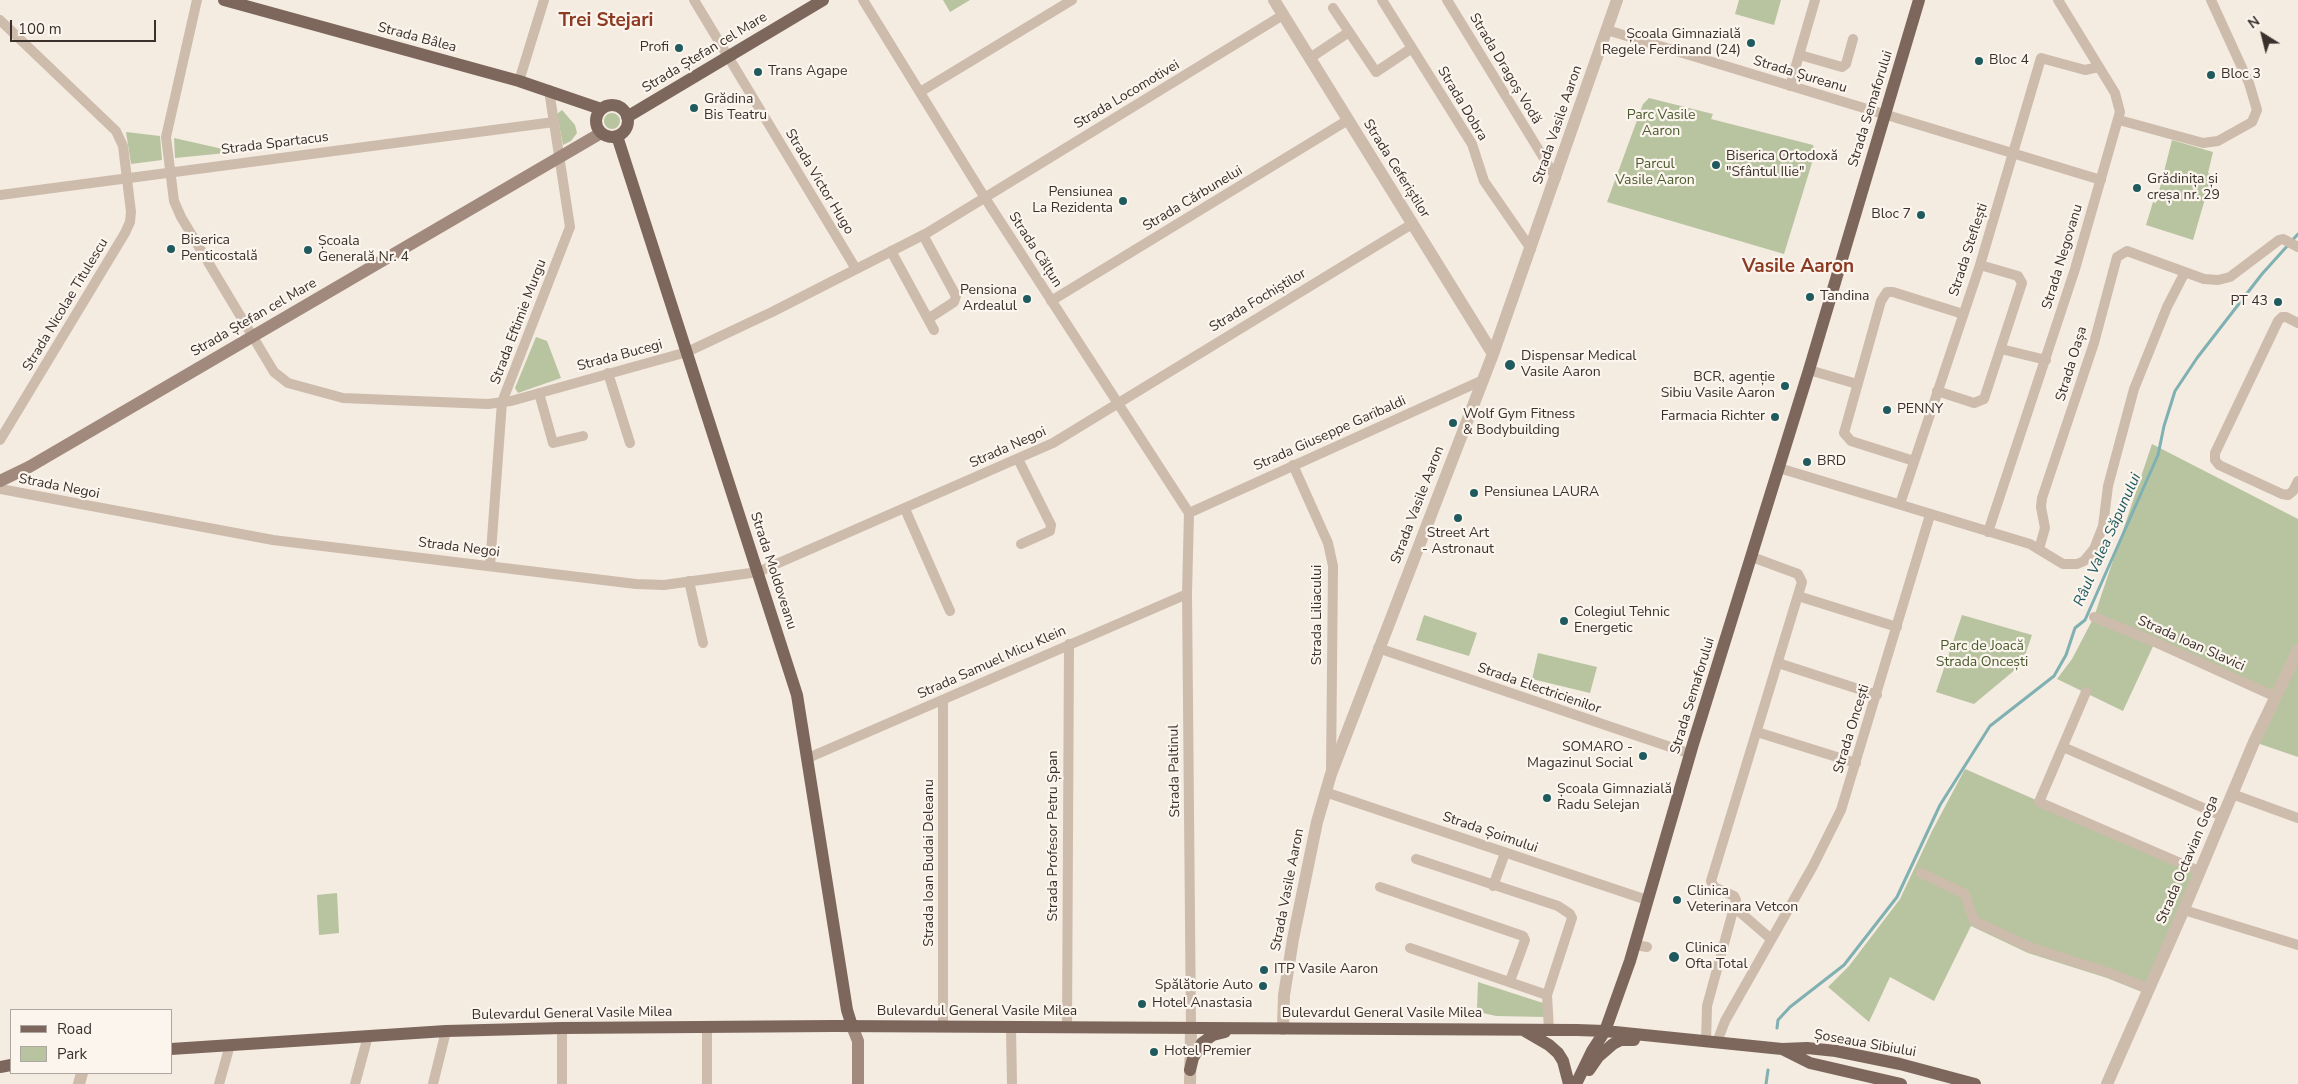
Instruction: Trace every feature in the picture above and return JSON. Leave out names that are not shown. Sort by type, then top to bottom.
[{"type":"main road","name":"Strada Bâlea","points":[[224,0],[520,81],[601,108]]},
{"type":"main road","name":"Strada Ștefan cel Mare","points":[[627,117],[823,0]]},
{"type":"main road","name":"Strada Semaforului","points":[[1577,1084],[1592,1051],[1605,1031],[1641,946],[1647,900],[1690,754],[1809,370],[1919,0]]},
{"type":"main road","points":[[613,105],[619,106],[627,117],[626,128],[617,136],[610,137],[601,133],[596,126],[596,120],[601,108],[613,105]]},
{"type":"main road","name":"Strada Ștefan cel Mare","points":[[0,481],[29,467],[601,133]]},
{"type":"main road","name":"Strada Moldoveanu","points":[[617,136],[797,695],[852,1026]]},
{"type":"main road","points":[[852,1026],[858,1041],[858,1084]]},
{"type":"main road","name":"Bulevardul General Vasile Milea","points":[[172,1049],[446,1031],[562,1028],[852,1026],[1605,1031],[1782,1050]]},
{"type":"main road","points":[[1190,1070],[1193,1058],[1202,1043],[1213,1035],[1237,1029]]},
{"type":"main road","points":[[1523,1030],[1549,1045],[1558,1053],[1563,1062],[1569,1084]]},
{"type":"main road","points":[[1577,1084],[1598,1057],[1613,1044],[1630,1040],[1651,1042],[1684,1040]]},
{"type":"main road","name":"Șoseaua Sibiului","points":[[1782,1050],[1807,1048],[1836,1051],[1934,1072],[1975,1084]]},
{"type":"main road","name":"Șoseaua Sibiului","points":[[1782,1050],[1810,1062],[1901,1084]]},
{"type":"street","points":[[170,172],[166,137],[197,0]]},
{"type":"street","points":[[520,81],[544,0]]},
{"type":"street","name":"Strada Victor Hugo","points":[[694,0],[856,269]]},
{"type":"street","name":"Strada Călțun","points":[[863,0],[985,198],[1188,513]]},
{"type":"street","points":[[920,92],[1072,0]]},
{"type":"street","name":"Strada Ceferiștilor","points":[[1274,0],[1493,354]]},
{"type":"street","name":"Strada Dobra","points":[[1382,0],[1472,144],[1484,181],[1531,248]]},
{"type":"street","name":"Strada Dragoș Vodă","points":[[1447,0],[1556,178]]},
{"type":"street","name":"Strada Vasile Aaron","points":[[1283,1029],[1284,995],[1293,939],[1325,792],[1378,648],[1493,354],[1617,0]]},
{"type":"street","points":[[1790,86],[1816,0]]},
{"type":"street","name":"Strada Negovanu","points":[[1988,532],[2046,360],[2119,120],[2118,100],[2058,0]]},
{"type":"street","points":[[2119,120],[2203,143],[2218,141],[2252,122],[2256,110],[2249,83],[2211,0]]},
{"type":"street","points":[[1333,8],[1376,72],[1412,48]]},
{"type":"street","name":"Strada Locomotivei","points":[[985,198],[1283,15]]},
{"type":"street","name":"Strada Nicolae Titulescu","points":[[0,20],[116,130],[123,146],[131,212],[130,222],[125,234],[0,440]]},
{"type":"street","name":"Strada Șureanu","points":[[1607,30],[2101,180]]},
{"type":"street","points":[[1310,58],[1349,32]]},
{"type":"street","points":[[1800,55],[1842,67],[1846,64],[1853,39]]},
{"type":"street","name":"Strada Steflești","points":[[1900,504],[1980,265],[2042,58],[2084,70],[2098,67]]},
{"type":"street","name":"Strada Eftimie Murgu","points":[[490,566],[502,402],[570,226],[549,90]]},
{"type":"street","name":"Strada Cărbunelui","points":[[1051,300],[1348,120]]},
{"type":"street","name":"Strada Spartacus","points":[[0,195],[554,122]]},
{"type":"street","name":"Strada Bucegi","points":[[170,172],[176,209],[274,372],[288,383],[343,398],[423,402],[502,402],[687,352],[923,235],[985,198]]},
{"type":"street","name":"Strada Fochiștilor","points":[[1118,403],[1412,224]]},
{"type":"street","points":[[923,235],[956,296],[952,304],[931,317]]},
{"type":"street","points":[[1779,468],[2040,549],[2050,558],[2070,566],[2084,561],[2094,549],[2103,526],[2108,486],[2134,389],[2167,307],[2185,272],[2218,280],[2230,277],[2279,240],[2293,245]]},
{"type":"street","points":[[891,251],[934,330]]},
{"type":"street","name":"Strada Oașa","points":[[2040,549],[2046,528],[2041,507],[2042,498],[2094,343],[2117,257],[2127,251],[2185,272]]},
{"type":"street","points":[[1937,391],[1974,404],[1984,399],[2022,282],[2018,276],[1980,265]]},
{"type":"street","points":[[1914,461],[1851,441],[1844,433],[1844,427],[1881,301],[1887,292],[1893,292],[1963,314]]},
{"type":"street","points":[[2298,322],[2286,317],[2282,317],[2278,321],[2215,453],[2215,460],[2219,465],[2282,494],[2288,495],[2293,491],[2298,481]]},
{"type":"street","points":[[2001,349],[2046,360]]},
{"type":"street","points":[[1809,370],[1857,384]]},
{"type":"street","points":[[608,374],[630,443]]},
{"type":"street","name":"Strada Giuseppe Garibaldi","points":[[1188,513],[1483,380]]},
{"type":"street","points":[[539,393],[554,443],[583,436]]},
{"type":"street","name":"Strada Negoi","points":[[0,489],[273,540],[648,585],[758,572],[1054,443],[1118,403]]},
{"type":"street","points":[[1018,459],[1052,525],[1050,531],[1020,544]]},
{"type":"street","name":"Strada Liliacului","points":[[1293,465],[1328,543],[1333,566],[1331,774]]},
{"type":"street","points":[[905,509],[950,612]]},
{"type":"street","name":"Strada Paltinul","points":[[1188,513],[1186,594],[1191,1029]]},
{"type":"street","name":"Strada Oncești","points":[[1712,1042],[1827,839],[1847,794],[1930,515]]},
{"type":"street","points":[[1712,1042],[1707,1006],[1736,900],[1734,896],[1714,887],[1711,881],[1802,582],[1798,574],[1752,558]]},
{"type":"street","points":[[689,581],[703,643]]},
{"type":"street","name":"Strada Samuel Micu Klein","points":[[808,758],[1186,594]]},
{"type":"street","points":[[1798,596],[1897,627]]},
{"type":"street","name":"Strada Ioan Slavici","points":[[2094,617],[2155,642],[2276,697]]},
{"type":"street","name":"Strada Profesor Petru Șpan","points":[[1067,1028],[1069,644]]},
{"type":"street","name":"Strada Electricienilor","points":[[1378,648],[1690,754]]},
{"type":"street","name":"Strada Octavian Goga","points":[[2107,1084],[2184,910],[2222,816],[2298,650]]},
{"type":"street","points":[[1778,663],[1877,695]]},
{"type":"street","points":[[2086,692],[2039,802],[2199,871]]},
{"type":"street","name":"Strada Ioan Budai Deleanu","points":[[943,700],[943,1027]]},
{"type":"street","points":[[1757,732],[1856,763]]},
{"type":"street","points":[[2063,747],[2222,816]]},
{"type":"street","name":"Strada Șoimului","points":[[1325,792],[1647,900]]},
{"type":"street","points":[[2232,794],[2298,818]]},
{"type":"street","points":[[1493,886],[1505,853]]},
{"type":"street","points":[[1416,859],[1558,906],[1570,914],[1572,918],[1547,995],[1549,1030]]},
{"type":"street","points":[[1921,872],[1965,894],[1974,921],[2032,948],[2110,973],[2149,989]]},
{"type":"street","points":[[1380,887],[1524,936],[1526,940],[1510,981]]},
{"type":"street","points":[[1734,907],[1771,939]]},
{"type":"street","points":[[2184,910],[2298,945]]},
{"type":"street","points":[[1410,948],[1547,995]]},
{"type":"street","points":[[707,1027],[707,1084]]},
{"type":"street","points":[[562,1028],[562,1084]]},
{"type":"street","points":[[1011,1028],[1012,1084]]},
{"type":"street","points":[[1190,1084],[1191,1029]]},
{"type":"street","points":[[433,1084],[446,1031]]},
{"type":"street","points":[[355,1084],[368,1036]]},
{"type":"street","points":[[219,1084],[230,1045]]},
{"type":"green space","points":[[943,0],[970,0],[950,12]]},
{"type":"green space","points":[[1739,0],[1781,0],[1774,25],[1735,14]]},
{"type":"green space","name":"Parcul Vasile Aaron","points":[[1649,98],[1713,114],[1711,119],[1813,145],[1815,153],[1784,254],[1607,202],[1643,104]]},
{"type":"green space","points":[[562,110],[575,125],[577,133],[571,141],[563,145],[557,114]]},
{"type":"green space","points":[[612,113],[618,115],[620,121],[618,127],[612,129],[606,127],[604,121],[606,115]]},
{"type":"green space","points":[[126,132],[160,136],[162,160],[131,164]]},
{"type":"green space","points":[[174,138],[236,152],[175,158]]},
{"type":"green space","points":[[2172,140],[2213,152],[2208,173],[2212,175],[2193,240],[2146,225],[2153,202],[2156,203]]},
{"type":"green space","points":[[536,337],[547,341],[561,378],[518,393],[515,388]]},
{"type":"green space","points":[[2152,444],[2298,519],[2298,757],[2254,742],[2275,697],[2155,642],[2123,711],[2057,679],[2072,659],[2094,617]]},
{"type":"green space","points":[[1424,615],[1477,633],[1469,656],[1416,640]]},
{"type":"green space","name":"Parc de Joacă Strada Oncești","points":[[1962,615],[2032,635],[2022,664],[1974,704],[1936,692]]},
{"type":"green space","points":[[1538,653],[1597,667],[1590,693],[1532,679]]},
{"type":"green space","points":[[1965,769],[2199,871],[2147,994],[2107,978],[2028,953],[1971,926],[1934,1001],[1890,977],[1869,1022],[1828,987],[1849,966],[1900,899],[1932,831]]},
{"type":"green space","points":[[337,893],[339,933],[319,935],[317,895]]},
{"type":"green space","points":[[1478,982],[1543,1003],[1545,1017],[1496,1016],[1483,1013],[1477,1009]]},
{"type":"waterway","name":"Râul Valea Săpunului","points":[[1777,1028],[1778,1020],[1790,1007],[1844,965],[1897,897],[1940,805],[1990,726],[2054,676],[2066,655],[2075,628],[2085,620],[2158,455],[2164,426],[2175,391],[2197,358],[2262,274],[2298,234]]},
{"type":"waterway","name":"Râul Valea Săpunului","points":[[1766,1084],[1768,1070]]},
{"type":"place","name":"Școala Gimnazială Regele Ferdinand (24)","points":[[1751,43]]},
{"type":"place","name":"Profi","points":[[679,48]]},
{"type":"place","name":"Bloc 4","points":[[1979,61]]},
{"type":"place","name":"Trans Agape","points":[[758,72]]},
{"type":"place","name":"Bloc 3","points":[[2211,75]]},
{"type":"place","name":"Grădina Bis Teatru","points":[[694,108]]},
{"type":"place","name":"Biserica Ortodoxă \"Sfântul Ilie\"","points":[[1716,165]]},
{"type":"place","name":"Grădinița și creșa nr. 29","points":[[2137,188]]},
{"type":"place","name":"Pensiunea La Rezidenta","points":[[1123,201]]},
{"type":"place","name":"Bloc 7","points":[[1921,215]]},
{"type":"place","name":"Biserica Penticostală","points":[[171,249]]},
{"type":"place","name":"Școala Generală Nr. 4","points":[[308,250]]},
{"type":"place","name":"Tandina","points":[[1810,297]]},
{"type":"place","name":"Pensiona Ardealul","points":[[1027,299]]},
{"type":"place","name":"PT 43","points":[[2278,302]]},
{"type":"place","name":"Dispensar Medical Vasile Aaron","points":[[1510,365]]},
{"type":"place","name":"BCR, agenție Sibiu Vasile Aaron","points":[[1785,386]]},
{"type":"place","name":"PENNY","points":[[1887,410]]},
{"type":"place","name":"Farmacia Richter","points":[[1775,417]]},
{"type":"place","name":"Wolf Gym Fitness & Bodybuilding","points":[[1453,423]]},
{"type":"place","name":"BRD","points":[[1807,462]]},
{"type":"place","name":"Pensiunea LAURA","points":[[1474,493]]},
{"type":"place","name":"Street Art - Astronaut","points":[[1458,518]]},
{"type":"place","name":"Colegiul Tehnic Energetic","points":[[1564,621]]},
{"type":"place","name":"SOMARO - Magazinul Social","points":[[1643,756]]},
{"type":"place","name":"Școala Gimnazială Radu Selejan","points":[[1547,798]]},
{"type":"place","name":"Clinica Veterinara Vetcon","points":[[1677,900]]},
{"type":"place","name":"Clinica Ofta Total","points":[[1674,957]]},
{"type":"place","name":"ITP Vasile Aaron","points":[[1264,970]]},
{"type":"place","name":"Spălătorie Auto","points":[[1263,986]]},
{"type":"place","name":"Hotel Anastasia","points":[[1142,1004]]},
{"type":"place","name":"Hotel Premier","points":[[1154,1052]]},
{"type":"district","name":"Trei Stejari","points":[[606,21]]},
{"type":"district","name":"Vasile Aaron","points":[[1798,267]]},
{"type":"park label","name":"Parc Vasile Aaron","points":[[1661,124]]}]
